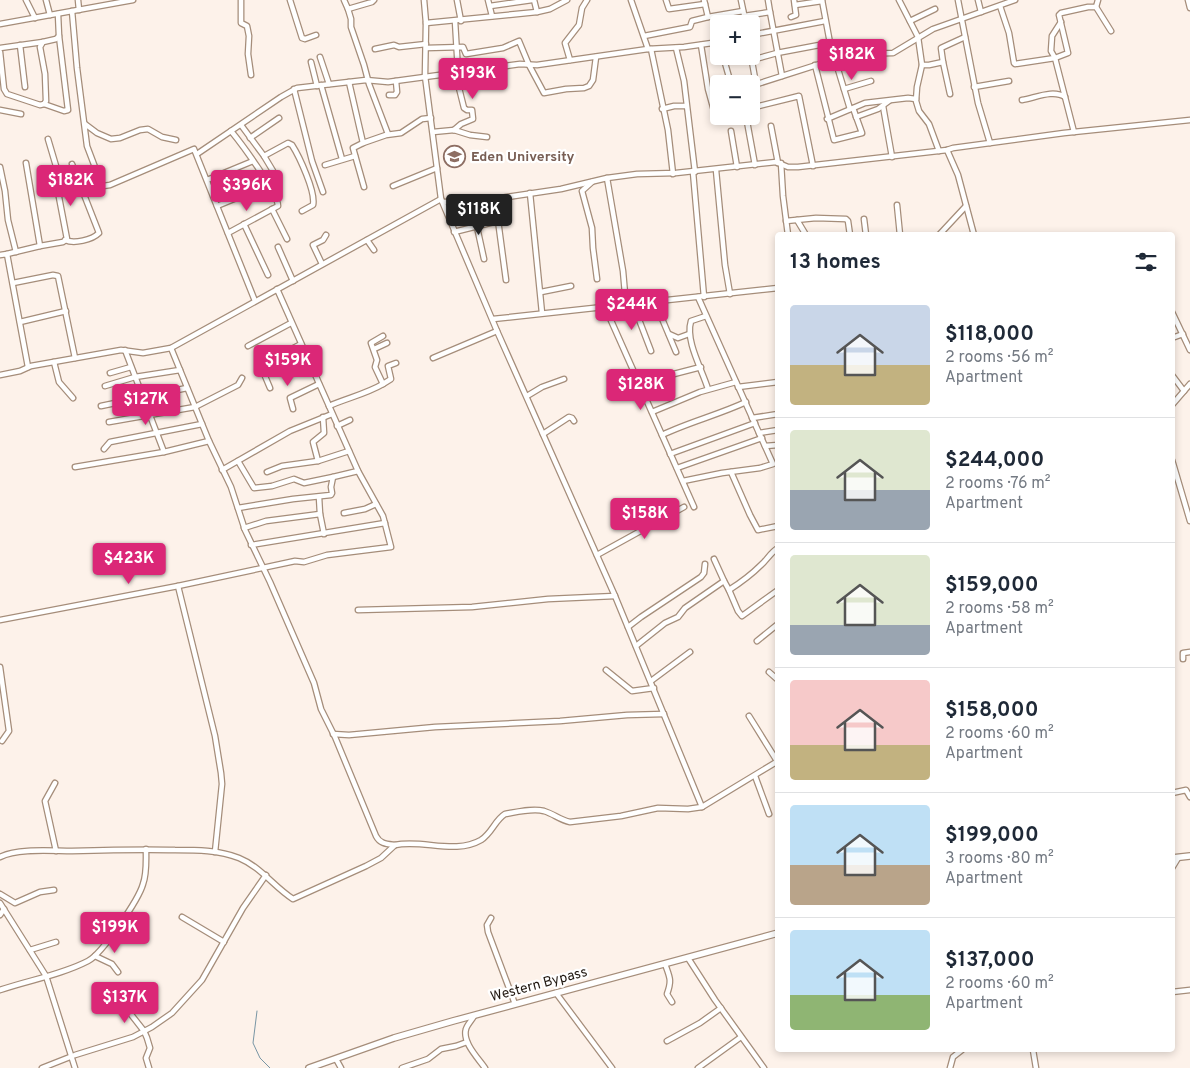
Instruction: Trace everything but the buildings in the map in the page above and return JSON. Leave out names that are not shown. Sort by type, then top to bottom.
[{"type":"main road","points":[[1175,858],[1190,856]]},
{"type":"main road","name":"Western Bypass","points":[[309,1068],[394,1038],[775,933]]},
{"type":"street","points":[[26,0],[35,18]]},
{"type":"street","points":[[46,0],[50,16]]},
{"type":"street","points":[[78,0],[79,10]]},
{"type":"street","points":[[0,24],[50,16],[108,2],[130,0]]},
{"type":"street","points":[[241,0],[241,23],[247,26],[249,33],[248,54],[251,75]]},
{"type":"street","points":[[290,0],[302,39],[316,36]]},
{"type":"street","points":[[344,0],[351,19],[350,27],[388,134]]},
{"type":"street","points":[[348,9],[374,0]]},
{"type":"street","points":[[424,0],[426,23],[425,76],[442,200],[497,331],[615,596],[702,807]]},
{"type":"street","points":[[457,0],[461,21]]},
{"type":"street","points":[[488,0],[492,16]]},
{"type":"street","points":[[490,6],[530,0]]},
{"type":"street","points":[[530,0],[537,12]]},
{"type":"street","points":[[529,13],[530,0]]},
{"type":"street","points":[[426,23],[537,12],[550,9],[567,0]]},
{"type":"street","points":[[570,60],[566,43],[579,25],[582,8],[587,0]]},
{"type":"street","points":[[631,0],[650,49],[669,138],[673,174]]},
{"type":"street","points":[[666,0],[669,9],[704,2],[708,17]]},
{"type":"street","points":[[741,0],[744,14]]},
{"type":"street","points":[[768,0],[782,76]]},
{"type":"street","points":[[791,17],[796,15],[795,3],[822,0],[830,42],[844,88],[862,131],[861,134],[835,140],[832,138],[815,65]]},
{"type":"street","points":[[899,0],[918,37],[922,65],[916,99],[919,110],[929,122],[939,151]]},
{"type":"street","points":[[958,0],[974,87],[990,143]]},
{"type":"street","points":[[978,0],[980,12]]},
{"type":"street","points":[[760,83],[856,53],[893,53],[941,25],[1014,0]]},
{"type":"street","points":[[1098,0],[1096,7],[1111,31]]},
{"type":"street","points":[[1188,0],[1190,8]]},
{"type":"street","points":[[1002,3],[1014,63],[1018,64],[1055,58],[1069,52],[1059,15],[1088,7],[1096,7]]},
{"type":"street","points":[[910,21],[935,9]]},
{"type":"street","points":[[72,11],[87,146],[99,180],[103,186],[110,185],[194,148],[255,301]]},
{"type":"street","points":[[644,36],[690,27],[692,22],[708,17],[770,12]]},
{"type":"street","points":[[0,52],[4,89],[7,94],[40,105],[44,104],[64,111],[68,110],[58,14]]},
{"type":"street","points":[[454,130],[474,116],[472,110],[464,108],[459,88],[455,21]]},
{"type":"street","points":[[760,33],[825,21]]},
{"type":"street","points":[[1061,22],[1055,29],[1051,42],[1051,51],[1055,58],[1074,132]]},
{"type":"street","points":[[0,48],[43,42],[56,39],[59,36]]},
{"type":"street","points":[[950,94],[942,48],[965,37]]},
{"type":"street","points":[[375,49],[394,45],[399,47],[464,47],[466,54],[503,48],[519,41],[542,92],[545,93],[589,86],[593,80],[596,57]]},
{"type":"street","points":[[43,42],[40,47],[45,74],[46,101],[44,104]]},
{"type":"street","points":[[760,56],[830,42]]},
{"type":"street","points":[[197,154],[294,90],[368,80],[384,82],[457,72],[529,65],[537,66],[650,49],[710,44]]},
{"type":"street","points":[[20,45],[26,87]]},
{"type":"street","points":[[701,45],[710,96]]},
{"type":"street","points":[[676,48],[683,76],[694,172],[704,297]]},
{"type":"street","points":[[320,57],[329,84]]},
{"type":"street","points":[[312,62],[342,159]]},
{"type":"street","points":[[922,65],[943,62]]},
{"type":"street","points":[[389,95],[395,95],[398,92],[396,81]]},
{"type":"street","points":[[844,88],[872,81]]},
{"type":"street","points":[[349,82],[363,142]]},
{"type":"street","points":[[974,87],[1009,82]]},
{"type":"street","points":[[294,90],[322,192]]},
{"type":"street","points":[[1022,100],[1050,94],[1059,94],[1065,97]]},
{"type":"street","points":[[760,105],[792,96],[800,96],[813,166]]},
{"type":"street","points":[[828,119],[865,103],[880,100],[916,99]]},
{"type":"street","points":[[856,117],[883,106],[889,101]]},
{"type":"street","points":[[662,109],[686,106]]},
{"type":"street","points":[[883,106],[892,157]]},
{"type":"street","points":[[0,110],[21,114]]},
{"type":"street","points":[[250,138],[279,118]]},
{"type":"street","points":[[364,187],[354,147],[388,134],[404,132],[422,119],[431,118]]},
{"type":"street","points":[[0,375],[20,371],[28,367],[125,350],[143,353],[170,348],[442,200],[462,203],[561,189],[607,178],[637,174],[673,174],[780,163],[790,168],[813,166],[1074,132],[1190,120]]},
{"type":"street","points":[[85,124],[97,133],[111,139],[148,129],[162,137],[176,140]]},
{"type":"street","points":[[241,124],[273,171]]},
{"type":"street","points":[[748,125],[755,165]]},
{"type":"street","points":[[771,126],[780,163],[788,232]]},
{"type":"street","points":[[433,132],[454,130],[470,135],[487,137]]},
{"type":"street","points":[[228,232],[278,206],[278,202],[268,185],[232,131]]},
{"type":"street","points":[[731,131],[737,167]]},
{"type":"street","points":[[48,138],[56,166],[58,192],[67,237],[65,240]]},
{"type":"street","points":[[264,156],[288,143],[292,145],[311,189],[314,201],[313,205],[302,211]]},
{"type":"street","points":[[947,150],[956,169],[973,232]]},
{"type":"street","points":[[326,165],[355,156]]},
{"type":"street","points":[[207,180],[253,161]]},
{"type":"street","points":[[26,162],[40,246]]},
{"type":"street","points":[[0,255],[65,240],[68,242],[83,240],[94,237],[99,233],[72,164]]},
{"type":"street","points":[[0,167],[8,220],[16,252]]},
{"type":"street","points":[[393,186],[438,168]]},
{"type":"street","points":[[716,170],[722,238],[730,294]]},
{"type":"street","points":[[607,178],[623,271],[626,305]]},
{"type":"street","points":[[593,181],[582,191],[592,228],[592,248],[597,279]]},
{"type":"street","points":[[217,206],[268,185]]},
{"type":"street","points":[[530,193],[542,314]]},
{"type":"street","points":[[495,198],[506,280]]},
{"type":"street","points":[[897,205],[900,232]]},
{"type":"street","points":[[942,232],[966,206]]},
{"type":"street","points":[[272,208],[287,239]]},
{"type":"street","points":[[786,221],[816,218],[846,219],[850,232]]},
{"type":"street","points":[[864,219],[866,232]]},
{"type":"street","points":[[797,220],[804,232]]},
{"type":"street","points":[[454,232],[498,221]]},
{"type":"street","points":[[244,224],[268,275]]},
{"type":"street","points":[[477,227],[484,259]]},
{"type":"street","points":[[322,264],[312,246],[323,240],[326,235]]},
{"type":"street","points":[[367,240],[374,250]]},
{"type":"street","points":[[278,247],[293,281]]},
{"type":"street","points":[[7,254],[28,367]]},
{"type":"street","points":[[13,283],[56,275],[60,280],[75,358]]},
{"type":"street","points":[[541,292],[571,286]]},
{"type":"street","points":[[492,319],[775,288]]},
{"type":"street","points":[[0,620],[178,586],[294,561],[304,562],[328,556],[391,548],[383,516],[348,451],[277,289]]},
{"type":"street","points":[[682,481],[773,465],[698,297]]},
{"type":"street","points":[[655,302],[676,352]]},
{"type":"street","points":[[632,304],[651,351]]},
{"type":"street","points":[[605,307],[694,507]]},
{"type":"street","points":[[20,322],[66,312]]},
{"type":"street","points":[[706,316],[691,320],[689,334],[708,389]]},
{"type":"street","points":[[1175,318],[1190,350]]},
{"type":"street","points":[[248,346],[291,323]]},
{"type":"street","points":[[433,358],[497,331]]},
{"type":"street","points":[[669,334],[678,338],[689,334]]},
{"type":"street","points":[[1175,337],[1183,334]]},
{"type":"street","points":[[383,336],[372,342],[378,360],[376,367],[383,384]]},
{"type":"street","points":[[374,349],[387,343]]},
{"type":"street","points":[[270,388],[262,369],[263,364],[301,344]]},
{"type":"street","points":[[170,348],[230,487],[251,545],[270,582],[314,683],[321,709],[334,734],[378,841],[395,845],[462,846],[474,843],[487,835],[505,814],[517,812],[544,811],[570,822],[621,816],[650,809],[702,807],[775,762]]},
{"type":"street","points":[[125,350],[164,452]]},
{"type":"street","points":[[54,362],[59,382],[73,398]]},
{"type":"street","points":[[328,406],[368,392],[391,379],[388,366],[396,363]]},
{"type":"street","points":[[110,373],[131,367]]},
{"type":"street","points":[[639,383],[701,367]]},
{"type":"street","points":[[105,386],[135,377],[180,370]]},
{"type":"street","points":[[109,422],[195,407],[238,385],[242,378]]},
{"type":"street","points":[[527,396],[542,387],[564,379]]},
{"type":"street","points":[[1175,379],[1184,391]]},
{"type":"street","points":[[652,412],[708,389],[737,384],[775,382]]},
{"type":"street","points":[[294,409],[289,399],[290,397],[319,384]]},
{"type":"street","points":[[1175,402],[1190,384]]},
{"type":"street","points":[[101,406],[187,388]]},
{"type":"street","points":[[662,435],[680,426],[729,410],[746,402]]},
{"type":"street","points":[[222,470],[290,430],[332,414]]},
{"type":"street","points":[[670,454],[754,420],[775,415]]},
{"type":"street","points":[[318,460],[313,442],[324,433],[323,417]]},
{"type":"street","points":[[543,434],[569,417],[574,421]]},
{"type":"street","points":[[337,426],[350,420]]},
{"type":"street","points":[[104,449],[110,442],[202,424]]},
{"type":"street","points":[[759,432],[775,430]]},
{"type":"street","points":[[676,468],[762,438]]},
{"type":"street","points":[[75,467],[164,452],[209,441]]},
{"type":"street","points":[[765,446],[775,445]]},
{"type":"street","points":[[267,472],[282,466],[318,460],[348,451]]},
{"type":"street","points":[[238,461],[254,488],[272,486],[294,479],[304,483],[358,471]]},
{"type":"street","points":[[1175,470],[1190,521]]},
{"type":"street","points":[[731,472],[758,530],[775,527]]},
{"type":"street","points":[[238,508],[332,494],[333,477]]},
{"type":"street","points":[[319,496],[324,534]]},
{"type":"street","points":[[344,513],[365,509],[376,504]]},
{"type":"street","points":[[597,555],[684,507]]},
{"type":"street","points":[[244,528],[266,521],[320,514]]},
{"type":"street","points":[[251,545],[320,532],[324,534],[385,523]]},
{"type":"street","points":[[729,590],[758,568],[775,550]]},
{"type":"street","points":[[253,570],[259,559]]},
{"type":"street","points":[[714,559],[742,616],[775,592]]},
{"type":"street","points":[[628,627],[701,577],[706,564]]},
{"type":"street","points":[[636,646],[724,581]]},
{"type":"street","points":[[178,586],[215,736],[222,773],[215,852]]},
{"type":"street","points":[[358,610],[472,607],[548,599],[615,596]]},
{"type":"street","points":[[757,641],[775,626]]},
{"type":"street","points":[[651,681],[690,652]]},
{"type":"street","points":[[1183,659],[1183,653],[1190,652]]},
{"type":"street","points":[[0,667],[2,700],[8,731],[2,741]]},
{"type":"street","points":[[606,670],[632,691],[654,688]]},
{"type":"street","points":[[769,672],[775,677]]},
{"type":"street","points":[[334,734],[349,735],[435,727],[664,714]]},
{"type":"street","points":[[749,716],[775,758]]},
{"type":"street","points":[[755,776],[769,814]]},
{"type":"street","points":[[55,782],[45,801],[56,851]]},
{"type":"street","points":[[1175,792],[1186,790],[1190,797]]},
{"type":"street","points":[[0,857],[10,854],[56,851],[146,849],[215,852],[239,858],[266,876],[293,899],[297,899],[381,858],[395,845]]},
{"type":"street","points":[[0,990],[77,966],[95,956],[128,913],[141,890],[145,877],[146,849]]},
{"type":"street","points":[[42,1068],[129,1038],[165,1019],[178,1008],[202,980],[243,908],[266,876]]},
{"type":"street","points":[[0,894],[14,903],[40,892],[54,890]]},
{"type":"street","points":[[0,902],[46,976],[75,1068]]},
{"type":"street","points":[[0,915],[4,909]]},
{"type":"street","points":[[182,917],[224,942]]},
{"type":"street","points":[[491,918],[487,925],[488,932],[515,1004]]},
{"type":"street","points":[[30,950],[56,942]]},
{"type":"street","points":[[95,956],[112,964],[118,972]]},
{"type":"street","points":[[688,958],[764,1068]]},
{"type":"street","points":[[665,964],[671,980],[667,994],[672,1002]]},
{"type":"street","points":[[1175,992],[1190,990]]},
{"type":"street","points":[[556,993],[612,1068]]},
{"type":"street","points":[[122,1003],[144,1031],[150,1048],[147,1056],[148,1068]]},
{"type":"street","points":[[667,1042],[700,1023],[721,1008]]},
{"type":"street","points":[[474,1016],[466,1028],[465,1035],[467,1042],[485,1068]]},
{"type":"street","points":[[698,1068],[741,1037]]},
{"type":"street","points":[[402,1068],[428,1059],[441,1049],[467,1042]]},
{"type":"street","points":[[950,1068],[953,1057],[959,1052]]},
{"type":"street","points":[[1033,1052],[1036,1068]]},
{"type":"street","points":[[336,1059],[341,1068]]},
{"type":"waterway","points":[[257,1011],[253,1043],[260,1058],[270,1068]]},
{"type":"place","name":"Eden University","points":[[455,157]]}]
